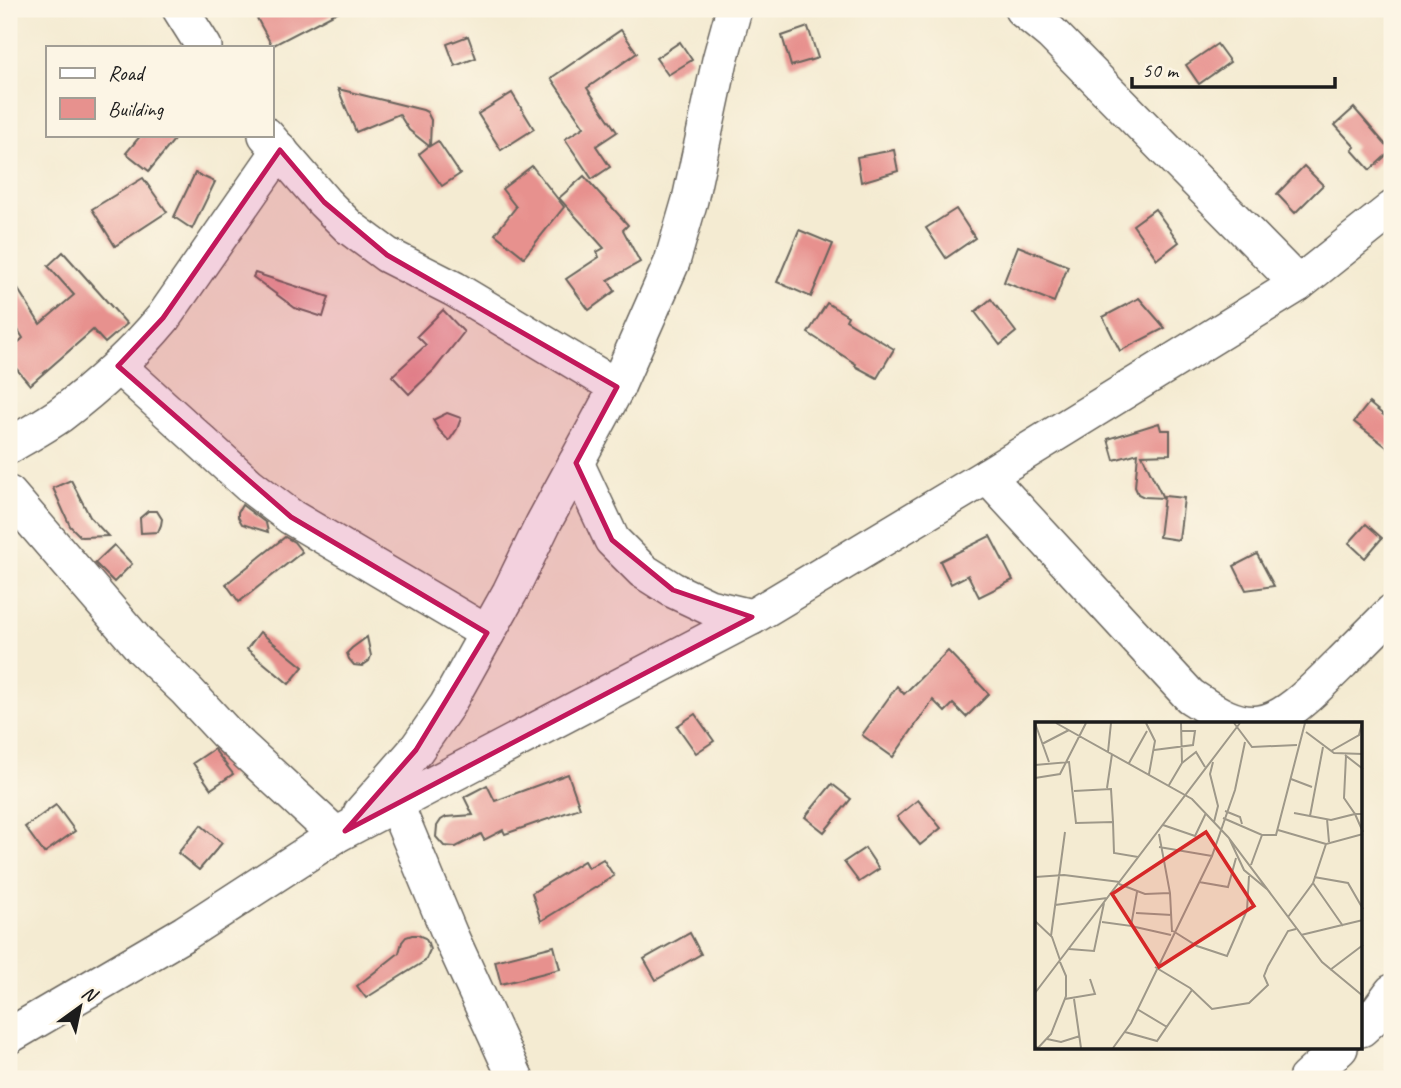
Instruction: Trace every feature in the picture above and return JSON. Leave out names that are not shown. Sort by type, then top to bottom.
[{"type":"street","points":[[180,9],[203,46]]},
{"type":"street","points":[[341,833],[416,750],[447,705],[510,592],[542,524],[617,387],[672,262],[690,200],[720,60],[734,9]]},
{"type":"street","points":[[1022,9],[1051,33],[1298,284]]},
{"type":"street","points":[[9,446],[59,415],[143,342],[163,318],[273,143],[349,227],[387,255],[454,289],[617,387]]},
{"type":"street","points":[[9,1035],[185,933],[341,833],[752,617],[1298,284],[1392,209]]},
{"type":"street","points":[[118,366],[250,485],[291,517],[487,633]]},
{"type":"street","points":[[576,463],[612,540],[643,571],[673,590],[709,607],[752,617]]},
{"type":"street","points":[[987,475],[1190,696],[1214,712],[1238,722]]},
{"type":"street","points":[[9,494],[142,648],[226,733],[341,833]]},
{"type":"street","points":[[1262,722],[1276,718],[1306,698],[1392,612]]},
{"type":"street","points":[[395,803],[450,935],[516,1079]]},
{"type":"street","points":[[1362,1028],[1392,992]]},
{"type":"street","points":[[1306,1079],[1338,1050]]},
{"type":"highlighted area","points":[[280,150],[324,202],[387,255],[617,387],[576,463],[612,540],[673,590],[752,617],[345,831],[416,750],[487,633],[291,517],[118,366],[163,318]]},
{"type":"building","points":[[252,9],[343,9],[272,46]]},
{"type":"building","points":[[808,27],[818,58],[791,66],[782,36]]},
{"type":"building","points":[[621,30],[637,53],[587,88],[617,132],[596,146],[610,167],[592,179],[565,139],[584,127],[551,78]]},
{"type":"building","points":[[468,36],[476,58],[455,66],[447,44]]},
{"type":"building","points":[[680,42],[692,60],[668,75],[656,58]]},
{"type":"building","points":[[1217,44],[1230,62],[1199,84],[1186,65]]},
{"type":"building","points":[[338,89],[427,112],[431,120],[430,146],[438,141],[460,174],[442,186],[419,154],[429,146],[409,130],[399,114],[356,132]]},
{"type":"building","points":[[512,93],[534,129],[501,150],[478,114]]},
{"type":"building","points":[[1354,108],[1391,151],[1370,170],[1352,150],[1355,147],[1335,125]]},
{"type":"building","points":[[140,136],[177,136],[149,171],[126,153]]},
{"type":"building","points":[[894,150],[898,171],[861,182],[857,157]]},
{"type":"building","points":[[532,166],[564,207],[524,257],[495,234],[516,207],[502,189]]},
{"type":"building","points":[[1304,166],[1323,185],[1295,213],[1277,194]]},
{"type":"building","points":[[195,173],[215,182],[192,229],[174,217]]},
{"type":"building","points":[[584,176],[628,225],[623,230],[640,262],[608,280],[615,291],[589,310],[566,279],[599,257],[597,252],[604,248],[559,198]]},
{"type":"building","points":[[143,178],[167,212],[115,246],[92,209]]},
{"type":"building","points":[[956,209],[975,238],[946,258],[926,228]]},
{"type":"building","points":[[1155,209],[1179,242],[1157,259],[1133,225]]},
{"type":"building","points":[[799,230],[833,244],[811,297],[777,282]]},
{"type":"building","points":[[1018,246],[1068,266],[1054,302],[1004,282]]},
{"type":"building","points":[[63,252],[127,324],[105,343],[93,330],[30,385],[9,360],[9,351],[23,338],[9,315],[9,275],[40,324],[74,295],[48,266]]},
{"type":"building","points":[[255,273],[329,297],[323,317],[295,308],[253,277]]},
{"type":"building","points":[[1139,298],[1165,328],[1120,351],[1103,317]]},
{"type":"building","points":[[991,299],[1016,332],[1000,345],[975,312]]},
{"type":"building","points":[[827,303],[848,316],[846,320],[894,349],[877,378],[808,333]]},
{"type":"building","points":[[443,310],[464,332],[434,370],[409,394],[392,376],[426,345],[417,336]]},
{"type":"building","points":[[1369,403],[1392,422],[1392,451],[1354,422]]},
{"type":"building","points":[[447,413],[461,418],[449,441],[433,420]]},
{"type":"building","points":[[1159,423],[1161,430],[1170,430],[1170,454],[1142,455],[1163,498],[1144,497],[1138,494],[1135,487],[1138,453],[1114,460],[1108,439]]},
{"type":"building","points":[[71,480],[90,517],[108,536],[81,537],[70,526],[53,488]]},
{"type":"building","points":[[1164,496],[1184,498],[1179,540],[1159,537]]},
{"type":"building","points":[[242,505],[266,523],[268,532],[242,524],[238,512]]},
{"type":"building","points":[[148,511],[157,511],[162,519],[158,532],[141,533],[140,518]]},
{"type":"building","points":[[1366,524],[1382,538],[1365,558],[1349,543]]},
{"type":"building","points":[[990,536],[1013,580],[979,597],[968,575],[951,584],[940,561]]},
{"type":"building","points":[[285,537],[294,542],[302,552],[239,602],[226,584]]},
{"type":"building","points":[[114,545],[132,564],[114,582],[95,563]]},
{"type":"building","points":[[1257,554],[1274,586],[1246,590],[1234,566]]},
{"type":"building","points":[[260,632],[303,667],[289,684],[247,649]]},
{"type":"building","points":[[367,637],[371,656],[369,661],[362,666],[354,665],[347,653]]},
{"type":"building","points":[[948,651],[989,694],[966,717],[953,704],[945,712],[933,700],[893,757],[862,735],[897,686],[904,694]]},
{"type":"building","points":[[695,714],[714,741],[696,753],[677,726]]},
{"type":"building","points":[[214,749],[233,774],[211,789],[193,763]]},
{"type":"building","points":[[568,774],[580,808],[505,834],[503,830],[484,840],[481,834],[456,847],[444,846],[436,837],[437,826],[446,817],[473,815],[464,797],[487,785],[495,801]]},
{"type":"building","points":[[832,784],[851,799],[824,832],[805,817]]},
{"type":"building","points":[[918,800],[941,828],[920,845],[897,817]]},
{"type":"building","points":[[56,805],[75,831],[44,853],[25,827]]},
{"type":"building","points":[[201,825],[222,843],[199,870],[178,853]]},
{"type":"building","points":[[865,848],[879,869],[859,882],[844,862]]},
{"type":"building","points":[[603,859],[614,876],[541,921],[532,893],[584,861],[588,868]]},
{"type":"building","points":[[690,933],[701,954],[656,980],[644,959]]},
{"type":"building","points":[[412,935],[425,938],[428,943],[430,950],[425,961],[366,998],[357,986],[399,953],[402,942]]},
{"type":"building","points":[[554,946],[560,969],[501,984],[495,961]]}]
